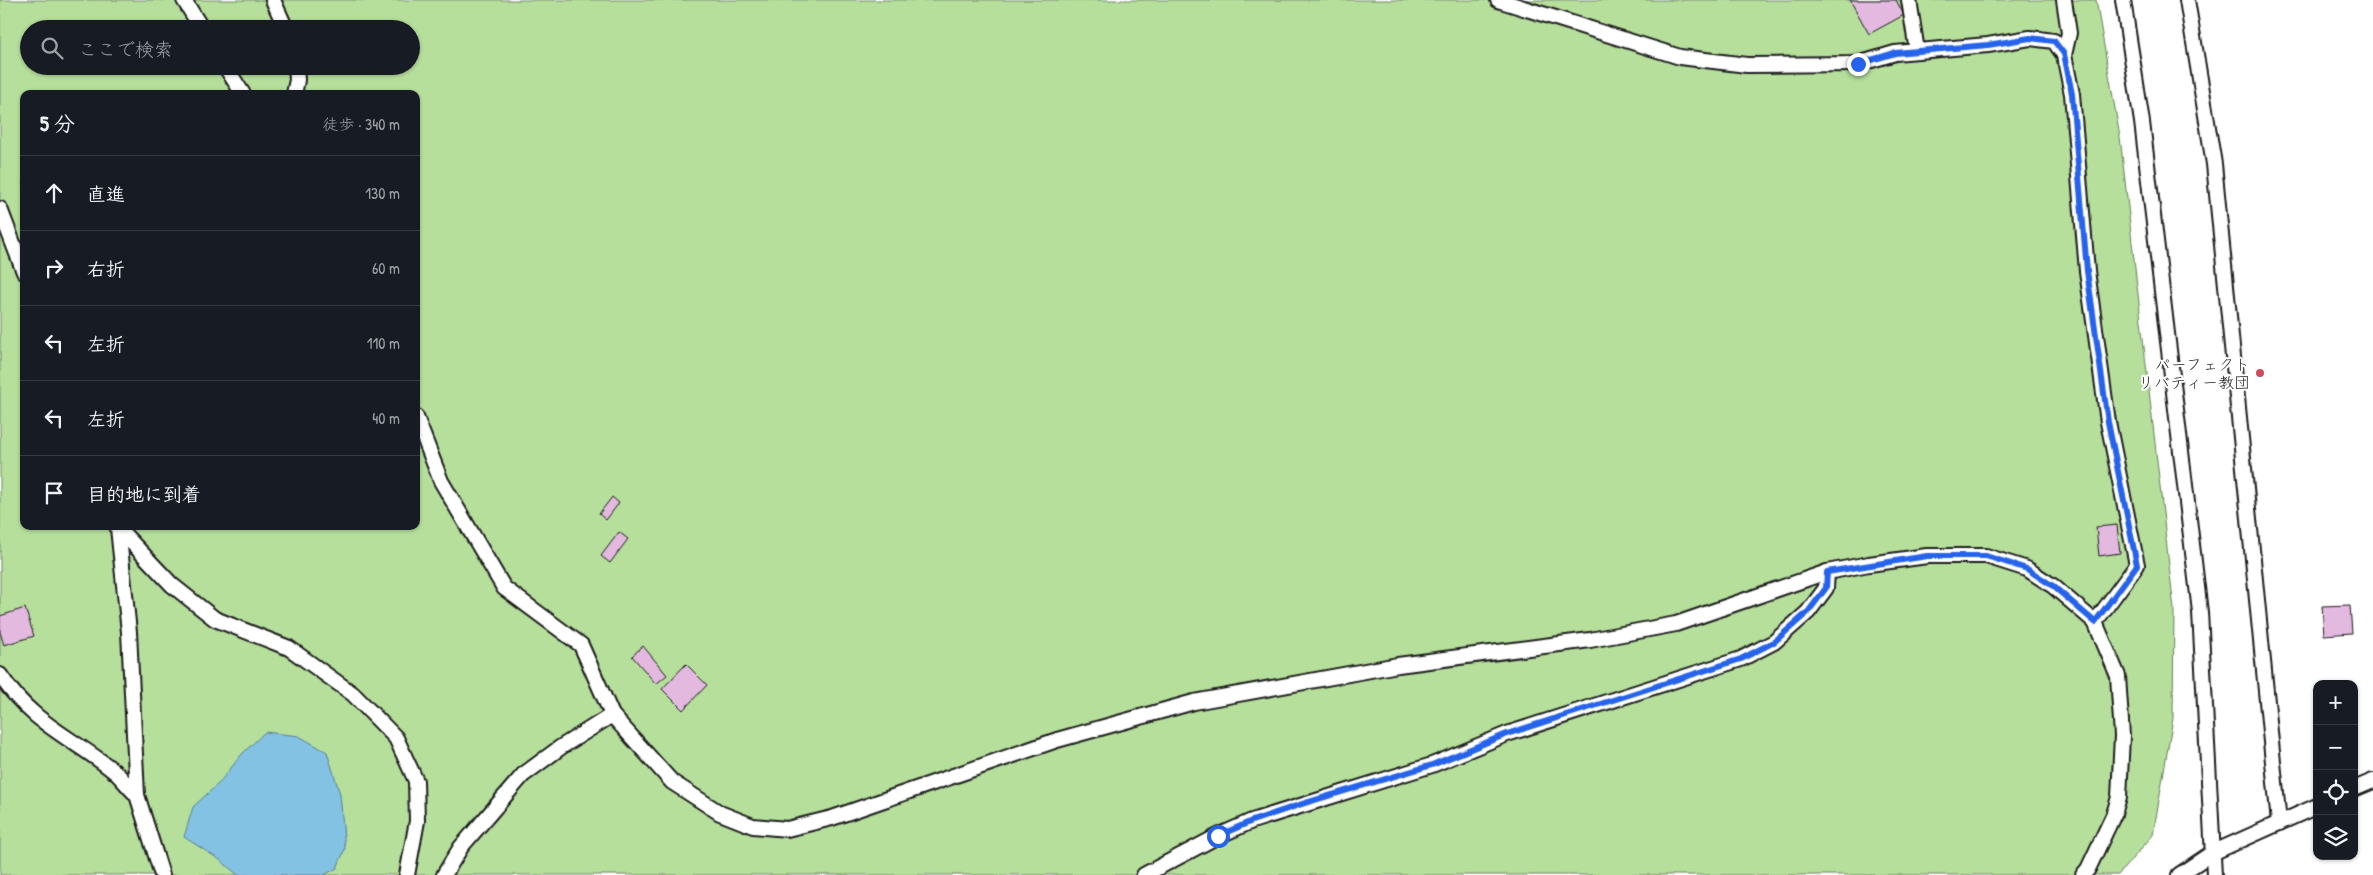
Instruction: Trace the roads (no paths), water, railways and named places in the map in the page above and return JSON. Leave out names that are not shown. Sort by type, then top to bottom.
[{"type":"lane","points":[[184,0],[196,20]]},
{"type":"lane","points":[[273,0],[282,20]]},
{"type":"lane","points":[[1498,0],[1680,57],[1747,65],[1858,64],[1895,53],[1988,45],[2030,38],[2054,41],[2064,54]]},
{"type":"lane","points":[[1909,0],[1917,51]]},
{"type":"lane","points":[[2064,0],[2069,33],[2064,54],[2072,94],[2087,271],[2108,422],[2137,565],[2095,622]]},
{"type":"lane","points":[[2123,0],[2143,132],[2200,612],[2214,875]]},
{"type":"lane","points":[[2187,0],[2214,164],[2279,824]]},
{"type":"lane","points":[[231,75],[241,90]]},
{"type":"lane","points":[[295,90],[297,75]]},
{"type":"lane","points":[[0,208],[20,261]]},
{"type":"lane","points":[[420,427],[441,480],[504,588],[581,645],[612,715],[672,782],[720,813],[753,826],[787,829],[832,818],[1057,740],[1194,702],[1398,666],[1590,640],[1676,624],[1827,572],[1927,556],[1986,556],[2027,569],[2053,586],[2095,622],[2118,676],[2122,736],[2119,797],[2114,814],[2088,869],[2083,875]]},
{"type":"lane","points":[[118,530],[129,632],[136,795],[162,875]]},
{"type":"lane","points":[[121,530],[172,585],[215,619],[289,648],[353,694],[396,738],[416,781],[417,821],[407,875]]},
{"type":"lane","points":[[1144,875],[1218,836],[1252,821],[1432,765],[1507,734],[1741,659],[1774,642],[1808,612],[1826,588],[1827,572]]},
{"type":"lane","points":[[0,675],[13,695],[43,723],[115,772],[136,795]]},
{"type":"lane","points":[[444,875],[461,847],[523,775],[561,747],[612,715]]},
{"type":"lane","points":[[2358,787],[2373,781]]},
{"type":"lane","points":[[2179,875],[2212,853],[2313,808]]},
{"type":"water","points":[[265,732],[299,736],[327,752],[340,794],[345,849],[337,868],[324,875],[238,875],[220,860],[184,837],[193,807],[219,783],[242,754]]},
{"type":"place","name":"パーフェクト リバティー教団","points":[[2260,373]]}]
